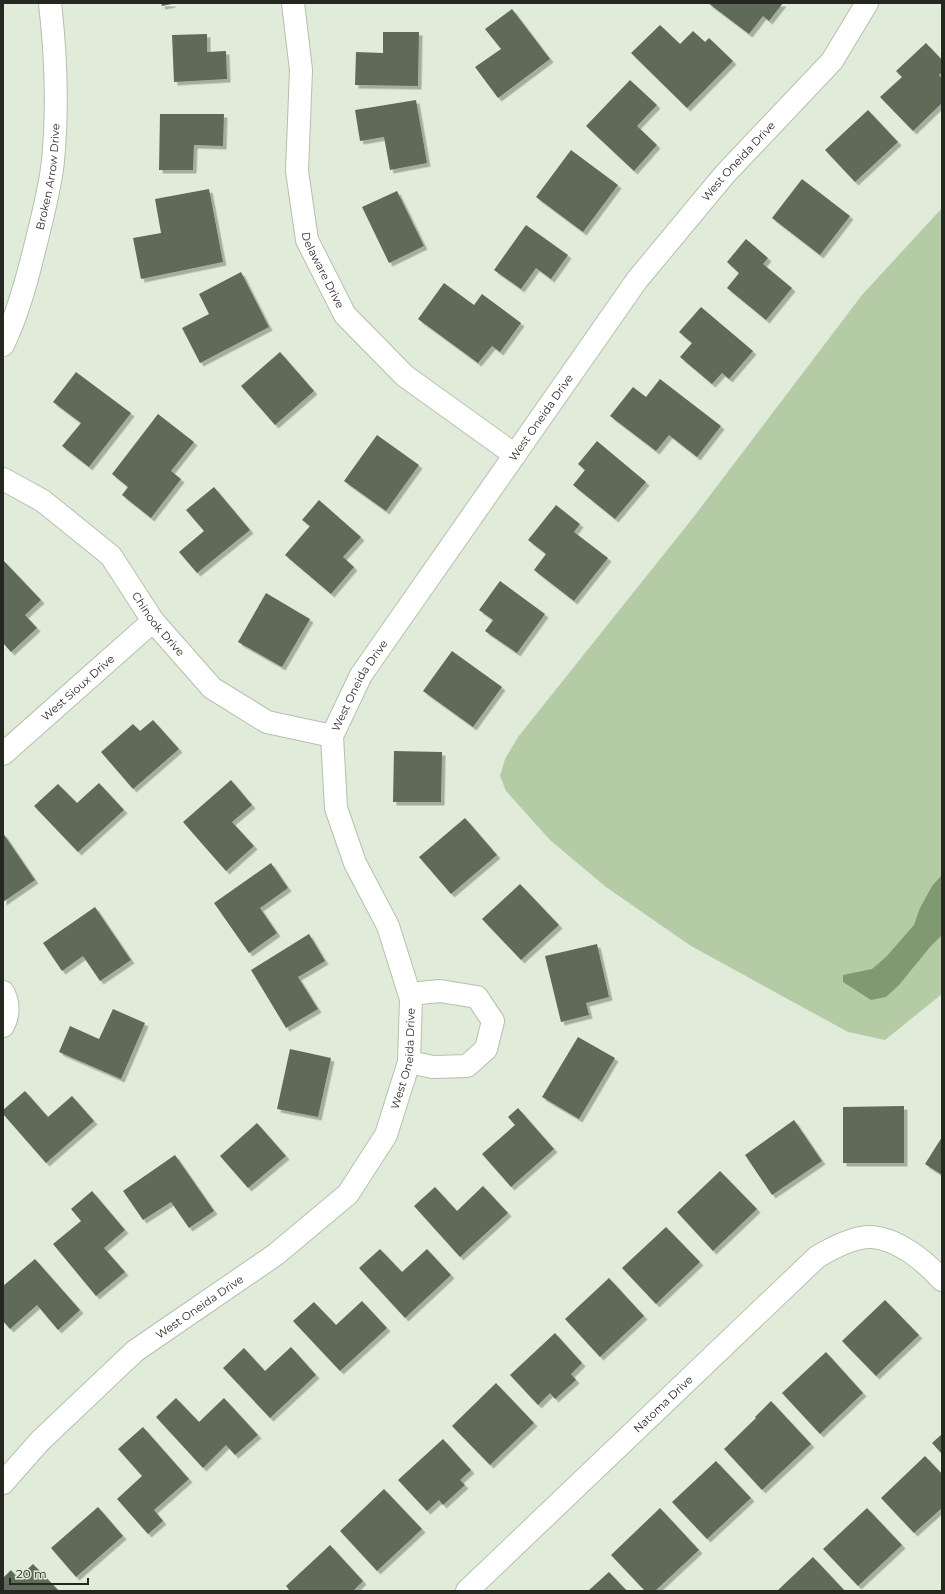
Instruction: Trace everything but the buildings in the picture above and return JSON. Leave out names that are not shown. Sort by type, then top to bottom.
[{"type":"street","name":"Broken Arrow Drive","points":[[3,345],[28,277],[53,162],[56,90],[50,3]]},
{"type":"street","name":"Delaware Drive","points":[[293,3],[301,70],[297,171],[307,240],[345,315],[405,376],[515,455]]},
{"type":"street","name":"West Oneida Drive","points":[[3,1483],[40,1441],[135,1351],[276,1255],[348,1194],[386,1135],[410,1062],[411,999],[388,926],[355,863],[336,808],[332,736],[361,675],[637,280],[725,174],[832,61],[867,3]]},
{"type":"street","name":"Chinook Drive","points":[[3,479],[43,501],[111,556],[154,621],[212,688],[267,722],[332,736]]},
{"type":"street","name":"West Sioux Drive","points":[[3,754],[154,621]]},
{"type":"street","points":[[410,994],[440,991],[477,997],[493,1021],[486,1049],[467,1066],[433,1067],[410,1062]]},
{"type":"street","points":[[3,992],[7,1009],[3,1026]]},
{"type":"street","name":"Natoma Drive","points":[[467,1591],[817,1257],[835,1246],[872,1237],[889,1242],[909,1251],[931,1268],[942,1280]]},
{"type":"shaded area","points":[[942,208],[942,994],[885,1040],[848,1032],[691,946],[606,887],[550,840],[506,791],[500,776],[505,759],[518,737],[692,519],[862,295]]},
{"type":"shaded area","points":[[942,875],[942,935],[930,947],[899,985],[886,997],[871,1000],[843,982],[843,975],[872,969],[886,957],[914,925],[920,908],[932,886]]}]
